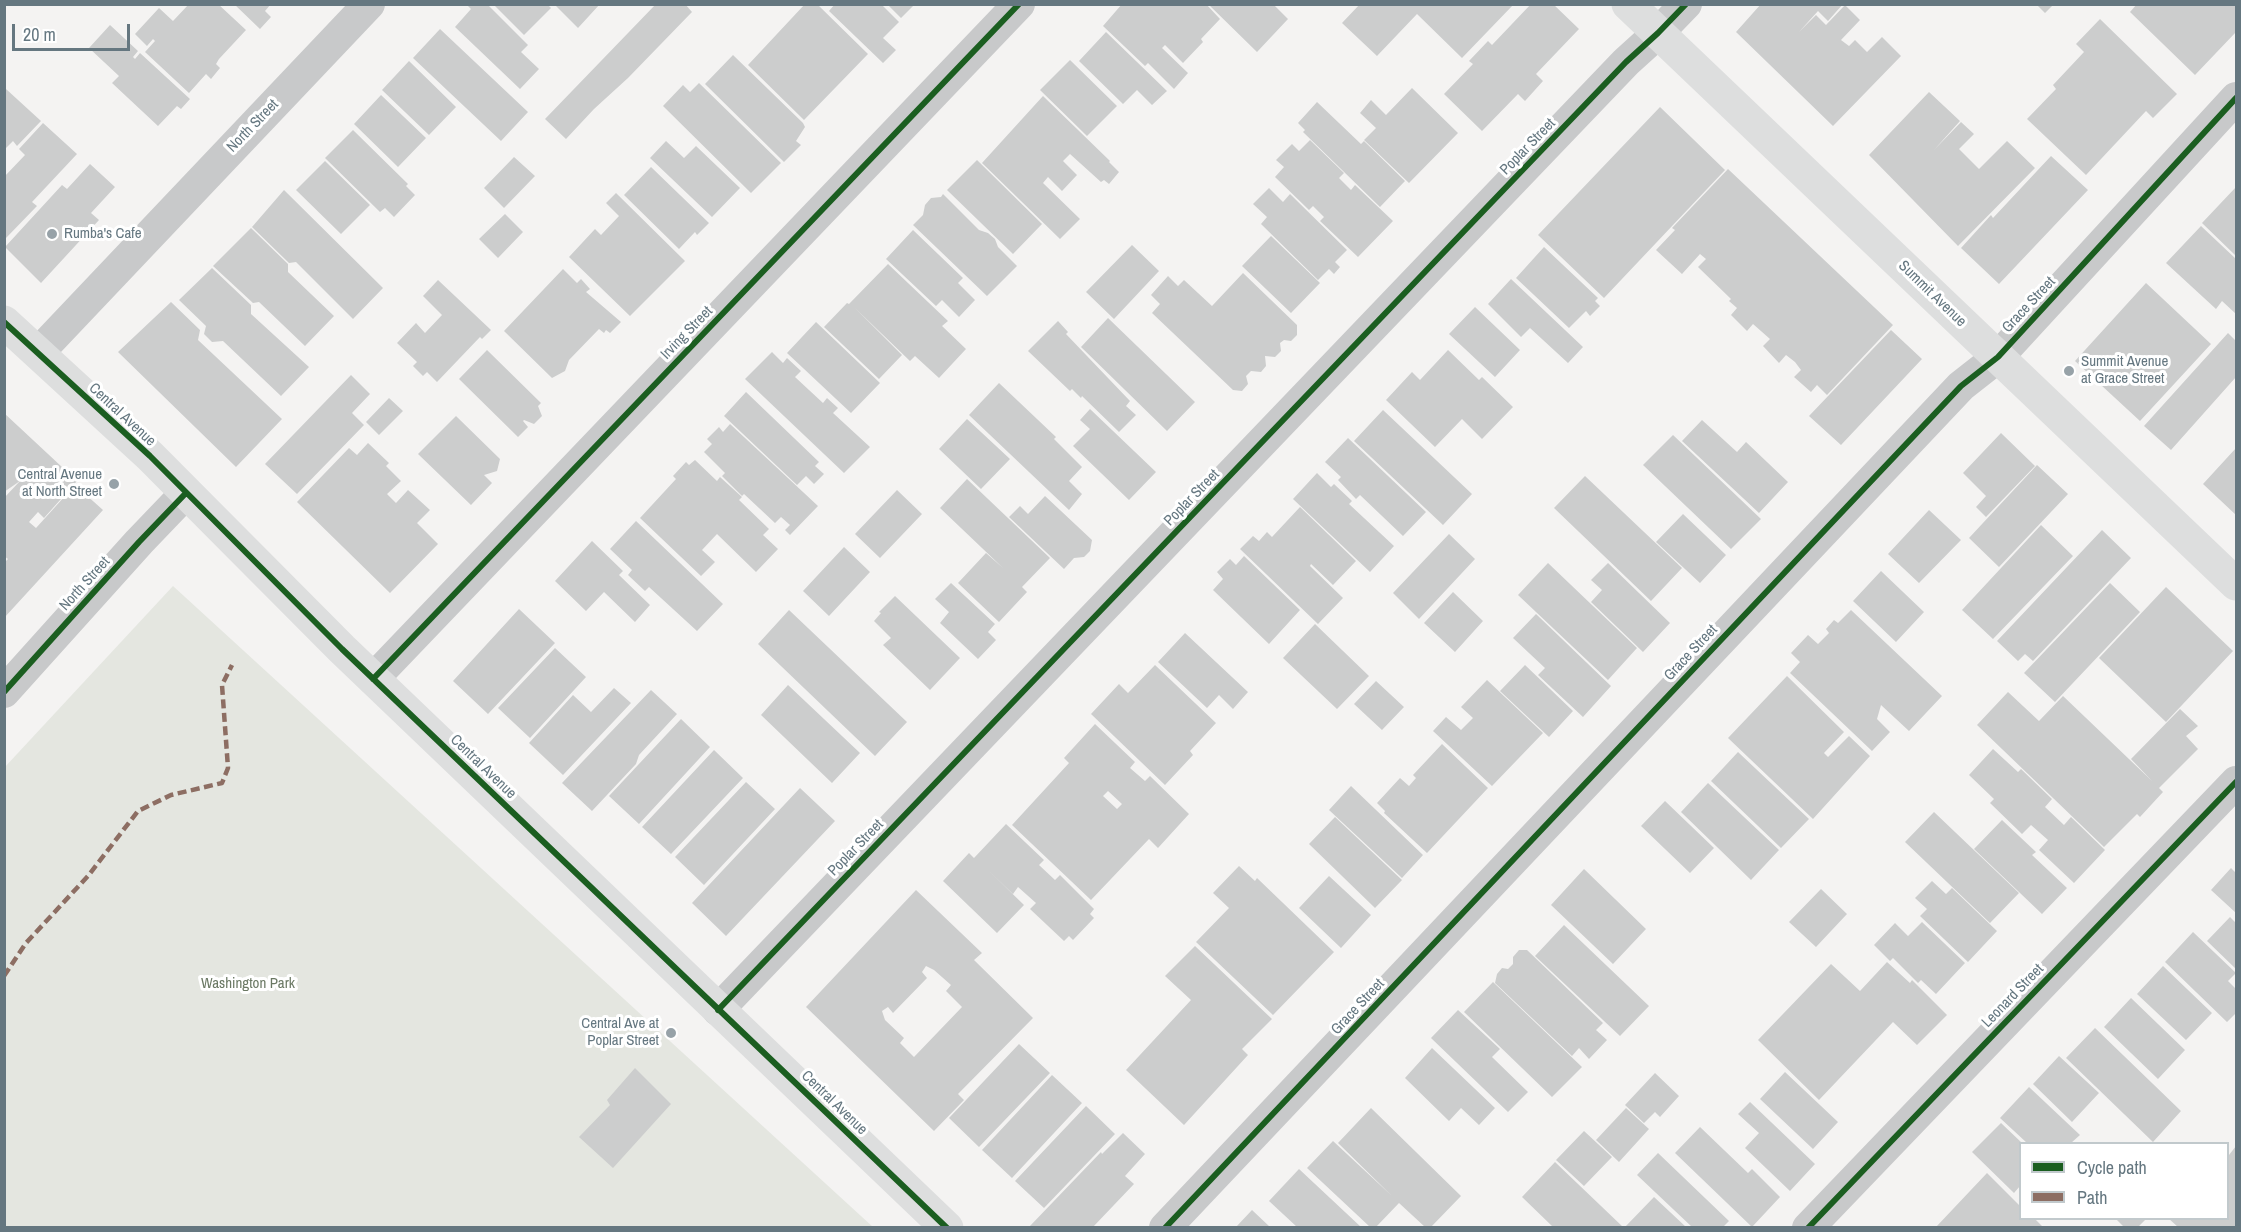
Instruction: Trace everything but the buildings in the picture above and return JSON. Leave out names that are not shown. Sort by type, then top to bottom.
[{"type":"main road","name":"Summit Avenue","points":[[1628,4],[2236,584]]},
{"type":"main road","name":"Central Avenue","points":[[4,321],[150,456],[185,494],[373,679],[947,1227]]},
{"type":"street","name":"North Street","points":[[38,353],[369,4]]},
{"type":"street","name":"Irving Street","points":[[373,679],[1019,4]]},
{"type":"street","name":"Poplar Street","points":[[718,1010],[1610,79],[1686,4]]},
{"type":"street","name":"Grace Street","points":[[1165,1227],[1961,386],[1998,357],[2236,98]]},
{"type":"street","name":"North Street","points":[[4,692],[185,494]]},
{"type":"street","name":"Leonard Street","points":[[1808,1227],[2236,782]]},
{"type":"green space","name":"Washington Park","points":[[173,586],[873,1227],[5,1227],[4,768]]},
{"type":"marked path","points":[[4,976],[26,943],[88,876],[138,811],[171,795],[222,783],[228,768],[222,685],[232,665]]},
{"type":"cycle path","points":[[373,679],[1019,4]]},
{"type":"cycle path","points":[[718,1010],[1626,62],[1686,4]]},
{"type":"cycle path","points":[[1165,1228],[1961,386],[1998,357],[2236,98]]},
{"type":"cycle path","points":[[4,322],[150,456],[342,649],[947,1228]]},
{"type":"cycle path","points":[[4,692],[185,494]]},
{"type":"cycle path","points":[[1808,1228],[2236,782]]},
{"type":"place","name":"Rumba's Cafe","points":[[52,234]]},
{"type":"place","name":"Summit Avenue at Grace Street","points":[[2069,371]]},
{"type":"place","name":"Central Avenue at North Street","points":[[114,484]]},
{"type":"place","name":"Central Ave at Poplar Street","points":[[671,1033]]}]
